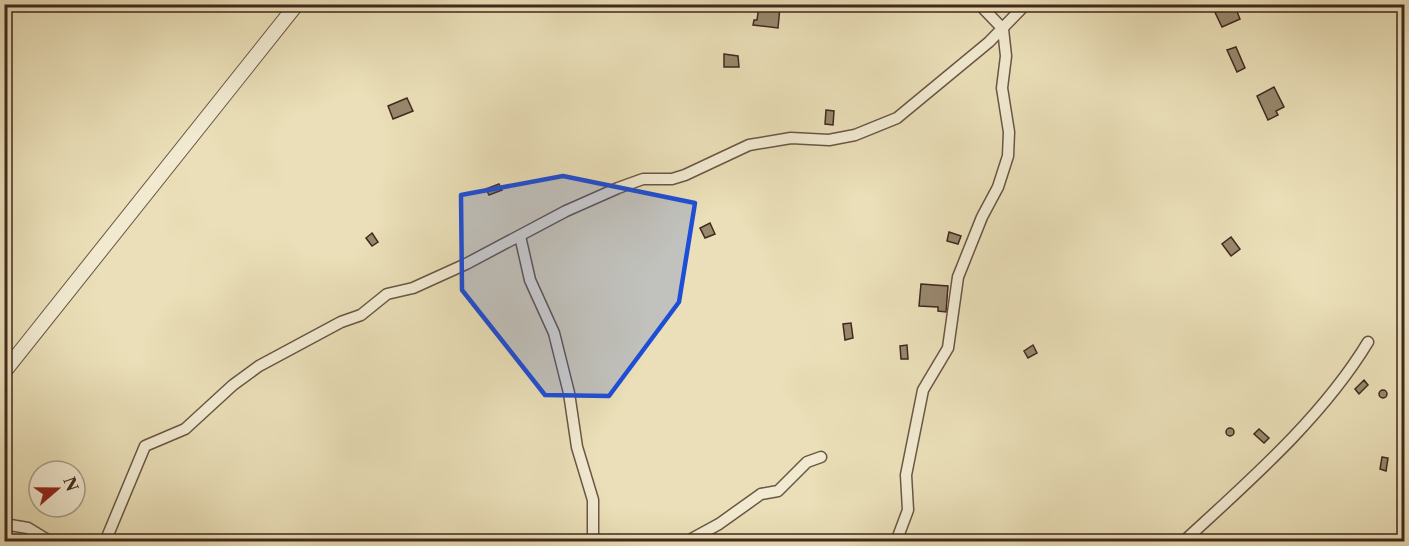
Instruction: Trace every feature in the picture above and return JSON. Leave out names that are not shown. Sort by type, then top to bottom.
[{"type":"street","points":[[4,372],[297,4]]},
{"type":"street","points":[[896,542],[908,510],[906,475],[923,390],[948,348],[958,277],[982,217],[998,187],[1008,156],[1009,132],[1002,88],[1006,56],[1003,29],[979,4]]},
{"type":"street","points":[[105,542],[146,446],[185,429],[233,385],[259,366],[341,322],[354,320],[387,294],[413,288],[566,211],[618,188],[643,179],[672,179],[685,175],[749,145],[791,138],[838,139],[855,135],[897,118],[1003,29],[1026,4]]},
{"type":"street","points":[[520,236],[530,280],[551,325],[563,367],[577,447],[593,500],[593,542]]},
{"type":"street","points":[[1183,542],[1286,444],[1347,376],[1368,342]]},
{"type":"street","points":[[686,542],[719,525],[761,494],[778,491],[807,462],[821,457]]},
{"type":"street","points":[[4,524],[28,528],[51,542]]},
{"type":"highlighted area","points":[[563,176],[695,203],[679,302],[609,396],[545,395],[462,290],[461,195]]},
{"type":"building","points":[[707,4],[728,4],[728,9],[707,9]]},
{"type":"building","points":[[848,4],[859,4],[855,10]]},
{"type":"building","points":[[1211,4],[1234,4],[1240,19],[1222,27]]},
{"type":"building","points":[[759,5],[780,7],[778,28],[753,25],[754,20],[757,20]]},
{"type":"building","points":[[1236,47],[1245,68],[1237,72],[1227,50]]},
{"type":"building","points":[[724,54],[738,56],[739,67],[724,67]]},
{"type":"building","points":[[1274,87],[1284,107],[1276,111],[1278,115],[1268,120],[1257,96]]},
{"type":"building","points":[[407,98],[413,111],[393,119],[388,106]]},
{"type":"building","points":[[826,110],[834,111],[833,125],[825,124]]},
{"type":"building","points":[[499,184],[502,190],[489,195],[486,189]]},
{"type":"building","points":[[710,223],[715,234],[705,238],[700,228]]},
{"type":"building","points":[[949,232],[961,236],[958,244],[947,241]]},
{"type":"building","points":[[372,233],[378,242],[372,246],[366,238]]},
{"type":"building","points":[[1231,237],[1240,249],[1231,256],[1222,244]]},
{"type":"building","points":[[921,284],[948,286],[946,312],[938,311],[938,307],[919,306]]},
{"type":"building","points":[[851,323],[853,338],[845,340],[843,324]]},
{"type":"building","points":[[907,345],[908,359],[901,359],[900,346]]},
{"type":"building","points":[[1033,345],[1037,353],[1028,358],[1024,351]]},
{"type":"building","points":[[1364,380],[1368,385],[1359,394],[1355,389]]},
{"type":"building","points":[[1383,390],[1387,394],[1383,398],[1379,394]]},
{"type":"building","points":[[1230,428],[1234,432],[1230,436],[1226,432]]},
{"type":"building","points":[[1259,429],[1269,438],[1264,443],[1254,434]]},
{"type":"building","points":[[1382,457],[1388,458],[1386,471],[1380,469]]}]
